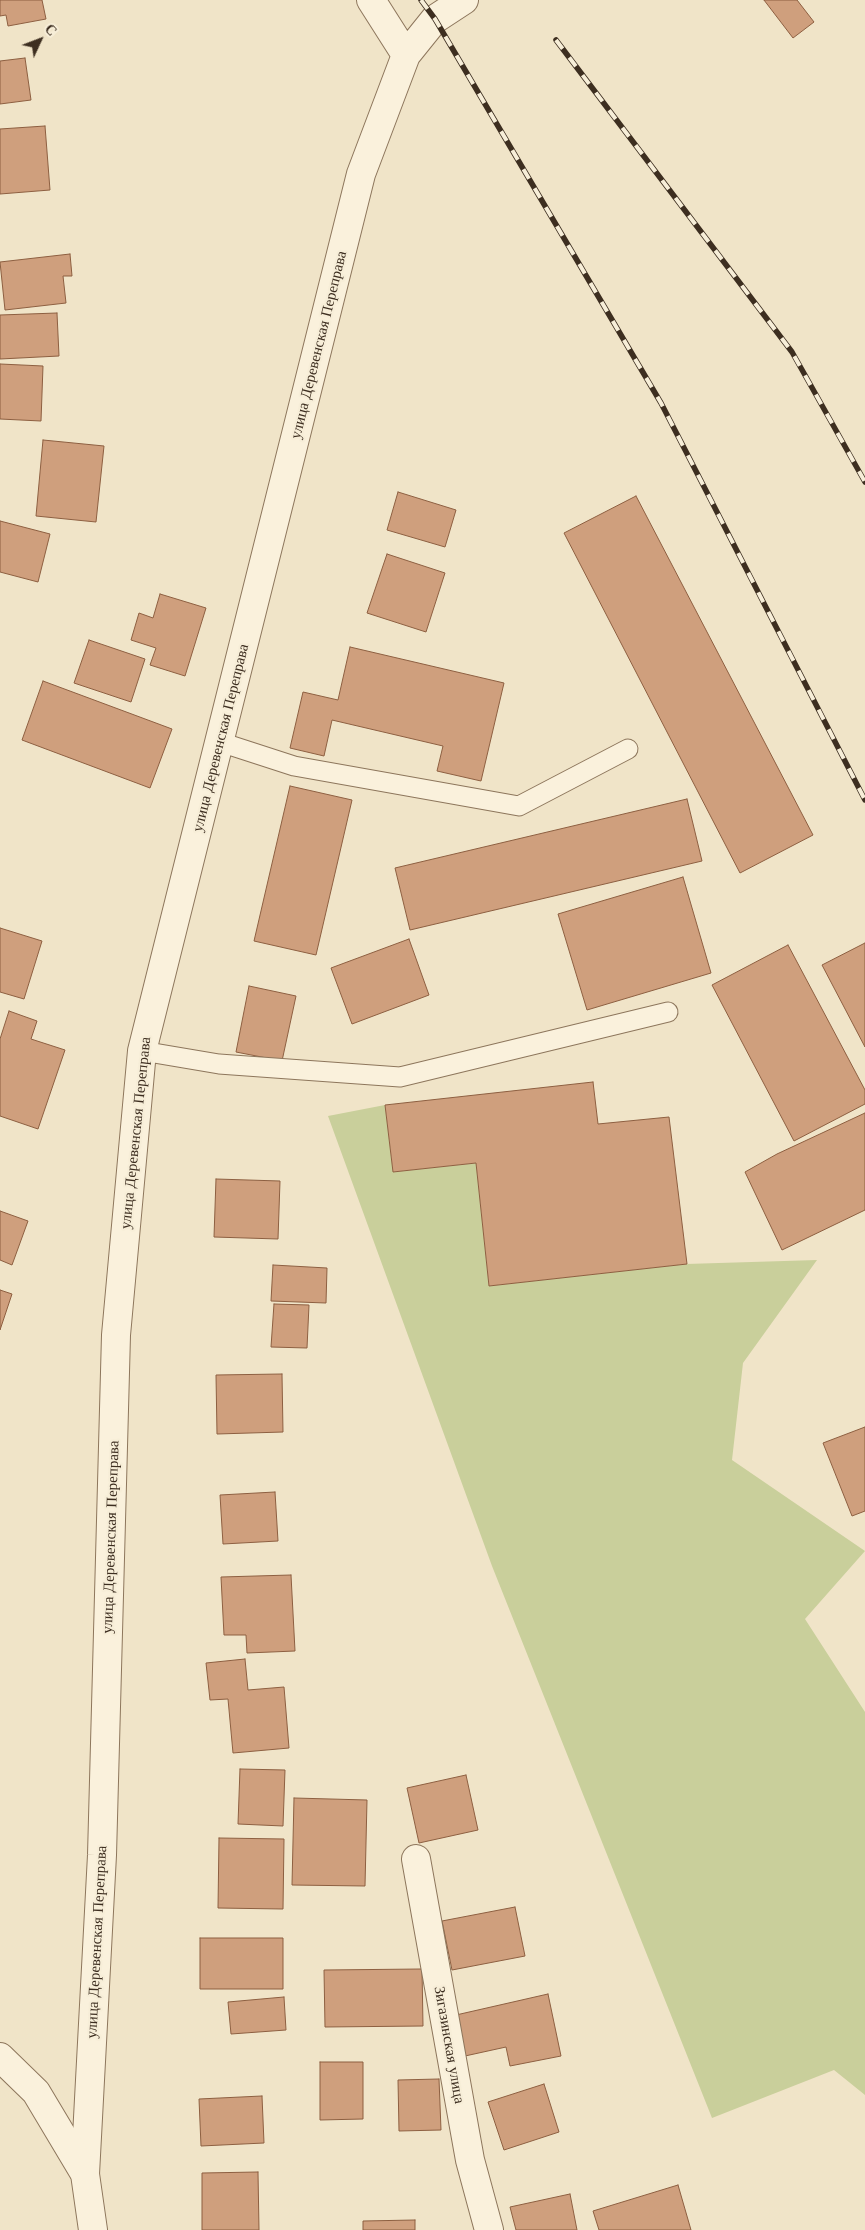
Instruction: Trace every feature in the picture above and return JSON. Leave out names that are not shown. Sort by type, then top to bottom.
[{"type":"street","points":[[371,0],[406,55]]},
{"type":"street","name":"улица Деревенская Переправа","points":[[93,2230],[84,2174],[102,1845],[116,1335],[142,1051],[362,174],[406,55],[434,19],[464,0]]},
{"type":"street","name":"Зигазинская улица","points":[[416,1859],[470,2160],[488,2230]]},
{"type":"street","points":[[0,2057],[36,2092],[84,2174]]},
{"type":"lane","points":[[220,742],[294,766],[519,806],[628,749]]},
{"type":"lane","points":[[142,1051],[219,1064],[400,1077],[668,1012]]},
{"type":"green space","points":[[385,1105],[393,1172],[476,1163],[489,1286],[686,1264],[817,1260],[743,1363],[732,1460],[865,1551],[805,1619],[865,1712],[865,2095],[834,2070],[712,2118],[492,1566],[328,1116]]},
{"type":"building","points":[[0,0],[42,0],[46,19],[8,26],[6,15],[0,16]]},
{"type":"building","points":[[764,0],[797,0],[814,22],[793,38]]},
{"type":"building","points":[[25,58],[31,100],[0,104],[0,61]]},
{"type":"building","points":[[45,126],[50,190],[0,194],[0,129]]},
{"type":"building","points":[[70,254],[72,276],[63,276],[66,303],[5,310],[0,262]]},
{"type":"building","points":[[57,313],[59,356],[0,359],[0,315]]},
{"type":"building","points":[[0,364],[43,366],[41,421],[0,419]]},
{"type":"building","points":[[43,440],[104,446],[96,522],[36,516]]},
{"type":"building","points":[[398,492],[456,510],[445,547],[387,530]]},
{"type":"building","points":[[636,496],[813,835],[740,873],[564,533]]},
{"type":"building","points":[[0,521],[50,534],[38,582],[0,572]]},
{"type":"building","points":[[387,554],[445,573],[426,632],[367,613]]},
{"type":"building","points":[[160,594],[206,608],[185,676],[150,665],[156,648],[131,640],[139,613],[153,618]]},
{"type":"building","points":[[89,640],[145,659],[131,702],[74,683]]},
{"type":"building","points":[[350,647],[504,683],[481,781],[437,771],[443,746],[332,720],[324,756],[290,748],[303,692],[338,700]]},
{"type":"building","points":[[43,681],[172,729],[150,788],[22,740]]},
{"type":"building","points":[[290,786],[352,800],[316,955],[254,941]]},
{"type":"building","points":[[687,799],[702,861],[410,930],[395,868]]},
{"type":"building","points":[[683,877],[711,973],[587,1010],[558,914]]},
{"type":"building","points":[[0,928],[42,941],[24,999],[0,992]]},
{"type":"building","points":[[409,939],[429,995],[352,1024],[331,968]]},
{"type":"building","points":[[865,943],[865,1047],[822,965]]},
{"type":"building","points":[[788,945],[865,1090],[865,1104],[794,1141],[712,985]]},
{"type":"building","points":[[249,986],[296,996],[282,1061],[236,1052]]},
{"type":"building","points":[[9,1011],[37,1021],[31,1039],[65,1050],[38,1129],[0,1116],[0,1039]]},
{"type":"building","points":[[593,1082],[598,1124],[669,1117],[687,1264],[489,1286],[476,1163],[393,1172],[385,1105]]},
{"type":"building","points":[[865,1113],[865,1210],[782,1250],[745,1172],[777,1154]]},
{"type":"building","points":[[216,1179],[280,1181],[278,1239],[214,1237]]},
{"type":"building","points":[[0,1211],[28,1221],[12,1265],[0,1260]]},
{"type":"building","points":[[273,1265],[327,1268],[326,1303],[271,1301]]},
{"type":"building","points":[[0,1290],[12,1294],[0,1330]]},
{"type":"building","points":[[274,1304],[309,1305],[307,1348],[271,1347]]},
{"type":"building","points":[[282,1374],[283,1432],[217,1434],[216,1375]]},
{"type":"building","points":[[865,1427],[865,1511],[852,1516],[823,1443]]},
{"type":"building","points":[[275,1492],[278,1541],[223,1544],[220,1495]]},
{"type":"building","points":[[291,1575],[295,1651],[247,1653],[246,1635],[224,1635],[221,1577]]},
{"type":"building","points":[[245,1659],[248,1690],[284,1687],[289,1748],[233,1753],[228,1699],[210,1700],[206,1663]]},
{"type":"building","points":[[240,1769],[285,1770],[283,1826],[238,1824]]},
{"type":"building","points":[[466,1775],[478,1830],[419,1843],[407,1788]]},
{"type":"building","points":[[294,1798],[367,1800],[365,1886],[292,1885]]},
{"type":"building","points":[[219,1838],[284,1839],[283,1909],[218,1908]]},
{"type":"building","points":[[515,1907],[525,1956],[452,1970],[442,1921]]},
{"type":"building","points":[[200,1938],[283,1938],[283,1989],[200,1989]]},
{"type":"building","points":[[422,1969],[423,2026],[325,2027],[324,1970]]},
{"type":"building","points":[[548,1994],[561,2056],[510,2066],[506,2047],[465,2056],[456,2015]]},
{"type":"building","points":[[284,1997],[286,2030],[231,2034],[228,2002]]},
{"type":"building","points":[[320,2062],[363,2062],[363,2119],[320,2120]]},
{"type":"building","points":[[439,2079],[441,2130],[399,2131],[398,2080]]},
{"type":"building","points":[[544,2084],[559,2132],[504,2150],[488,2102]]},
{"type":"building","points":[[262,2096],[264,2143],[201,2146],[199,2099]]},
{"type":"building","points":[[258,2172],[259,2230],[202,2230],[202,2173]]},
{"type":"building","points":[[678,2185],[691,2230],[599,2230],[593,2211]]},
{"type":"building","points":[[570,2194],[577,2230],[516,2230],[510,2207]]},
{"type":"building","points":[[415,2220],[415,2230],[363,2230],[363,2221]]},
{"type":"railway","points":[[421,0],[435,19],[661,403],[865,800]]},
{"type":"railway","points":[[556,40],[792,352],[865,482]]}]
